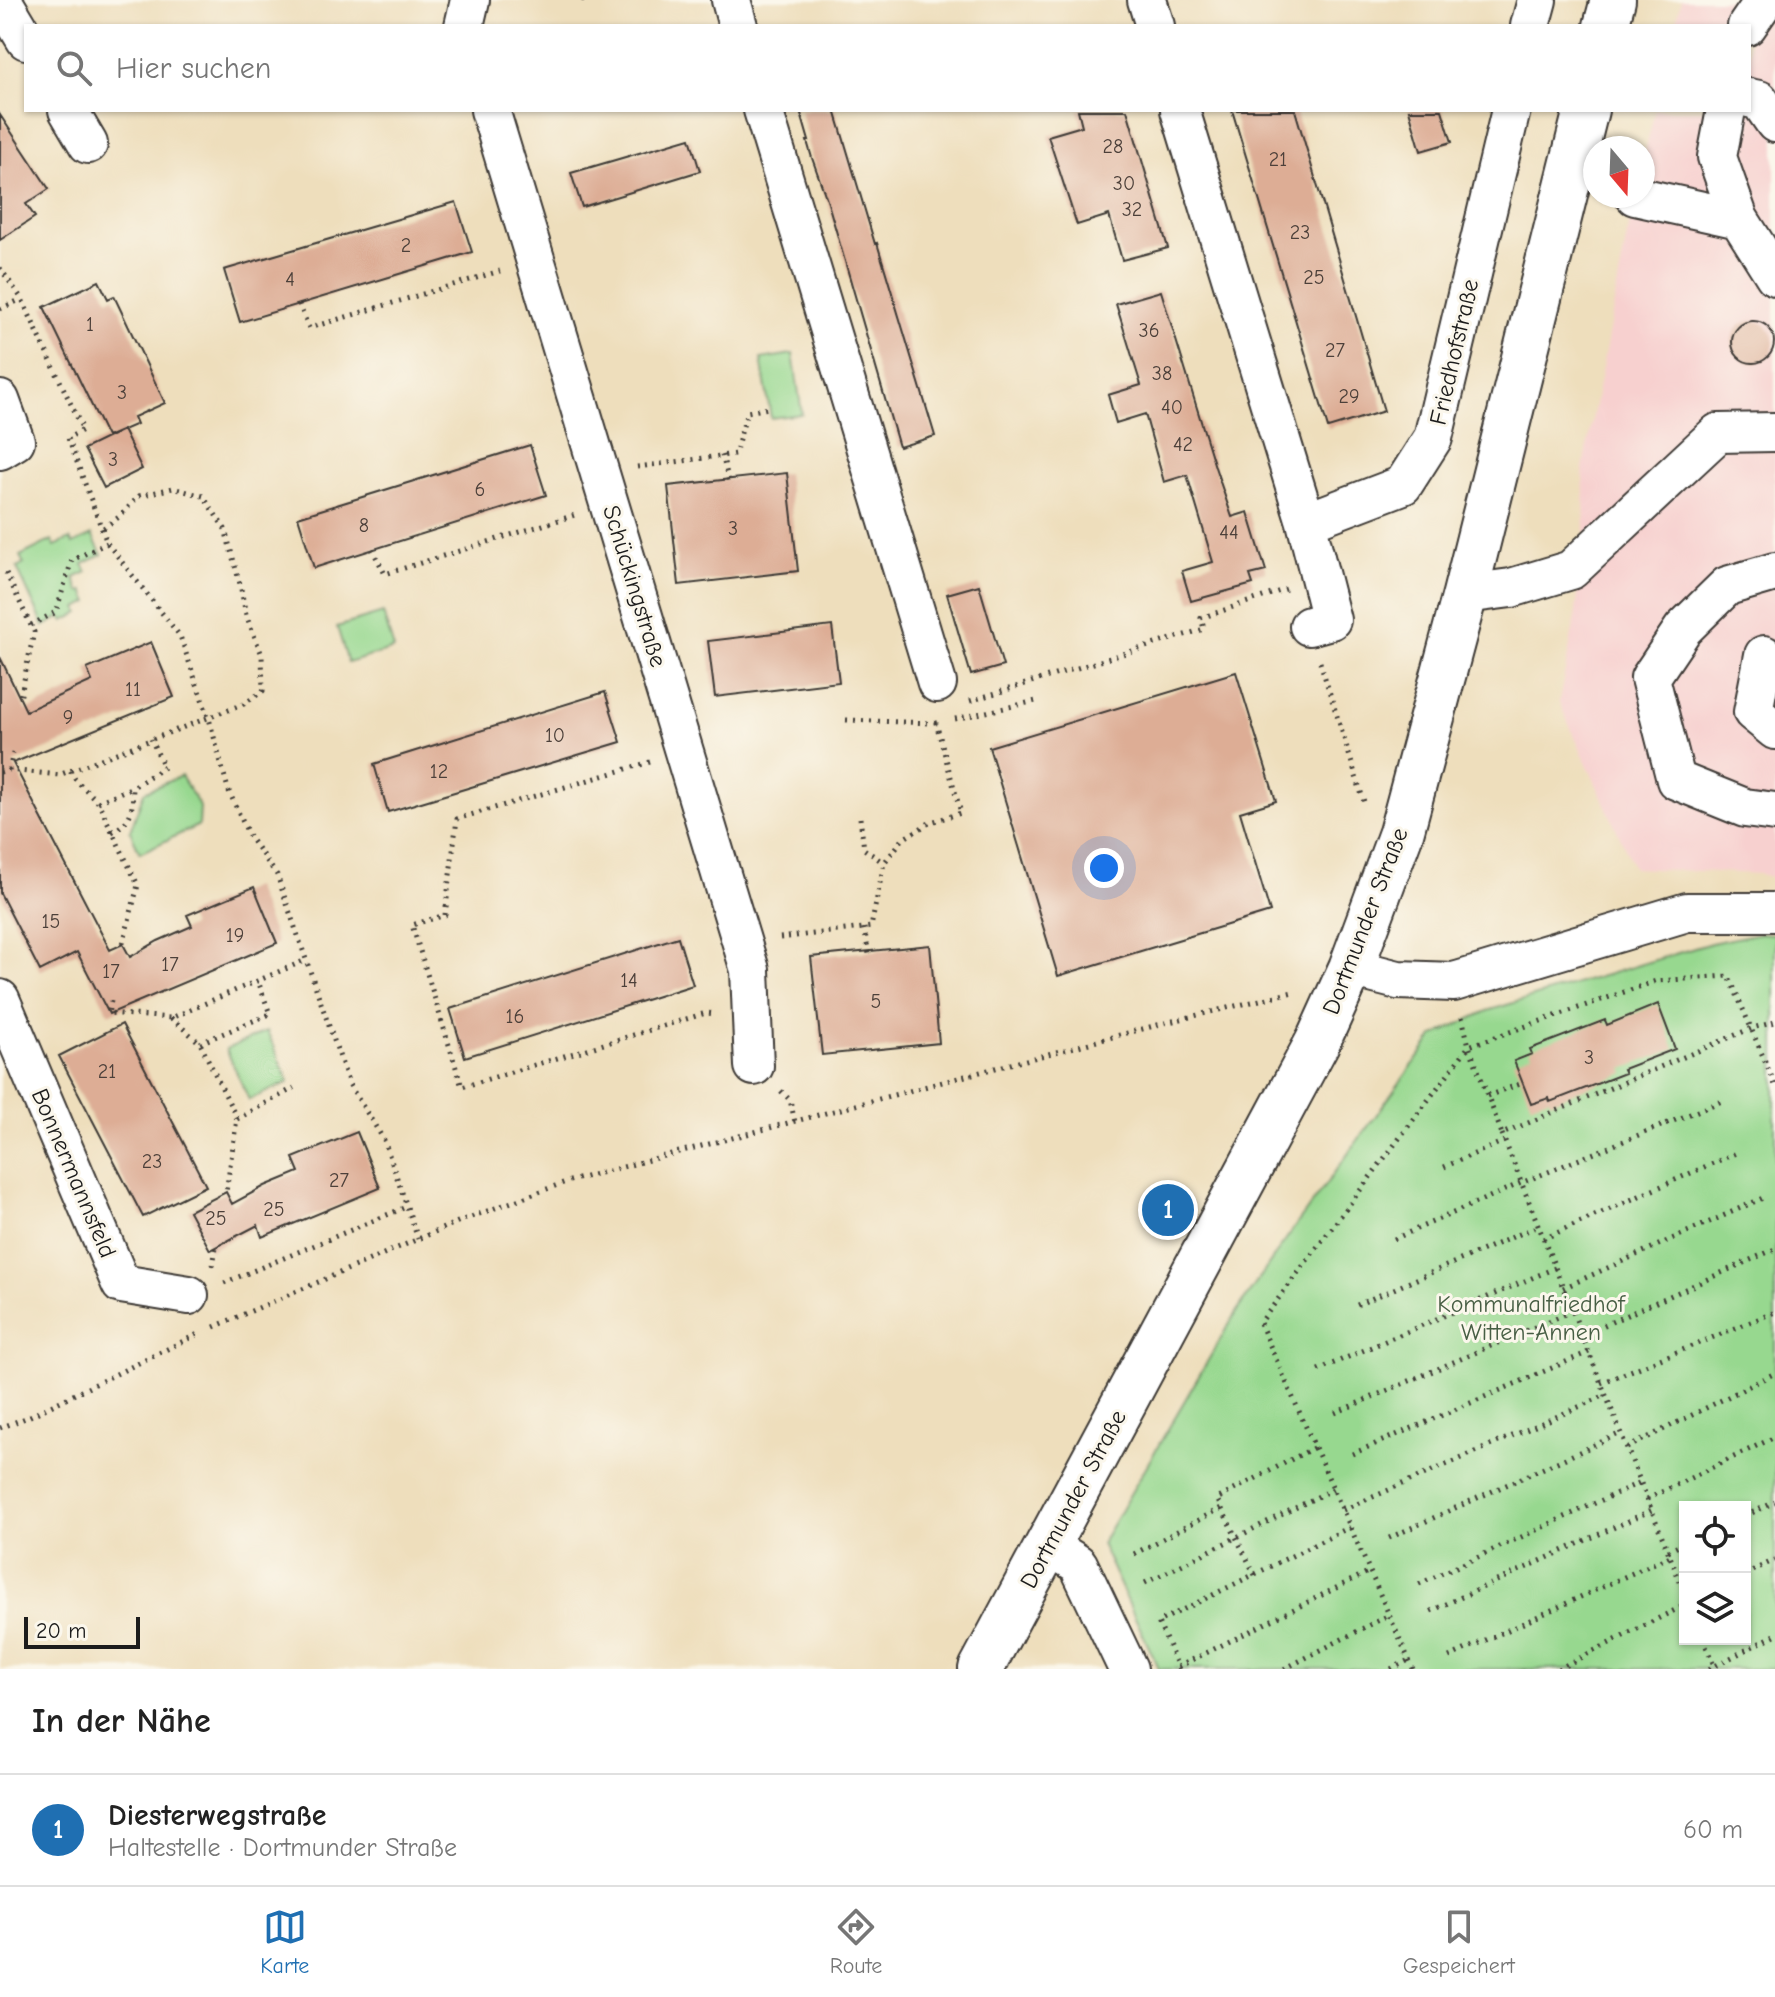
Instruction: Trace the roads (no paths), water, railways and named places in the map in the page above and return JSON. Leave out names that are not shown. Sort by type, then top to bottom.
[{"type":"main road","points":[[1607,24],[1613,0]]},
{"type":"main road","name":"Dortmunder Straße","points":[[981,1669],[1310,1056],[1351,968],[1401,833],[1465,594],[1582,183],[1586,112]]},
{"type":"street","points":[[2,0],[24,37]]},
{"type":"street","points":[[464,24],[470,0]]},
{"type":"street","points":[[731,0],[737,24]]},
{"type":"street","points":[[1147,0],[1154,24]]},
{"type":"street","points":[[1531,24],[1537,0]]},
{"type":"street","points":[[1748,24],[1765,0]]},
{"type":"street","points":[[1751,98],[1759,100],[1775,123]]},
{"type":"street","points":[[69,112],[88,144]]},
{"type":"street","name":"Schückingstraße","points":[[491,112],[750,970],[754,1066]]},
{"type":"street","points":[[764,112],[937,683]]},
{"type":"street","points":[[1181,112],[1321,578],[1331,620],[1309,626]]},
{"type":"street","name":"Friedhofstraße","points":[[1306,522],[1403,485],[1433,438],[1511,112]]},
{"type":"street","points":[[1726,112],[1717,157],[1739,219],[1775,276]]},
{"type":"street","points":[[1655,200],[1739,219]]},
{"type":"street","points":[[0,400],[15,441],[0,450]]},
{"type":"street","points":[[1465,594],[1511,588],[1571,570],[1718,433],[1775,432]]},
{"type":"street","points":[[1775,572],[1727,586],[1683,629],[1650,678],[1676,780],[1745,808],[1775,812]]},
{"type":"street","points":[[1764,655],[1753,712],[1775,730]]},
{"type":"street","points":[[1351,968],[1398,980],[1454,982],[1687,912],[1775,912]]},
{"type":"street","name":"Bonnermannsfeld","points":[[0,999],[121,1284],[189,1295]]},
{"type":"street","points":[[1048,1545],[1078,1564],[1128,1669]]},
{"type":"place","name":"Diesterwegstraße","points":[[1168,1210]]},
{"type":"park label","name":"Kommunalfriedhof Witten-Annen","points":[[1531,1318]]}]
